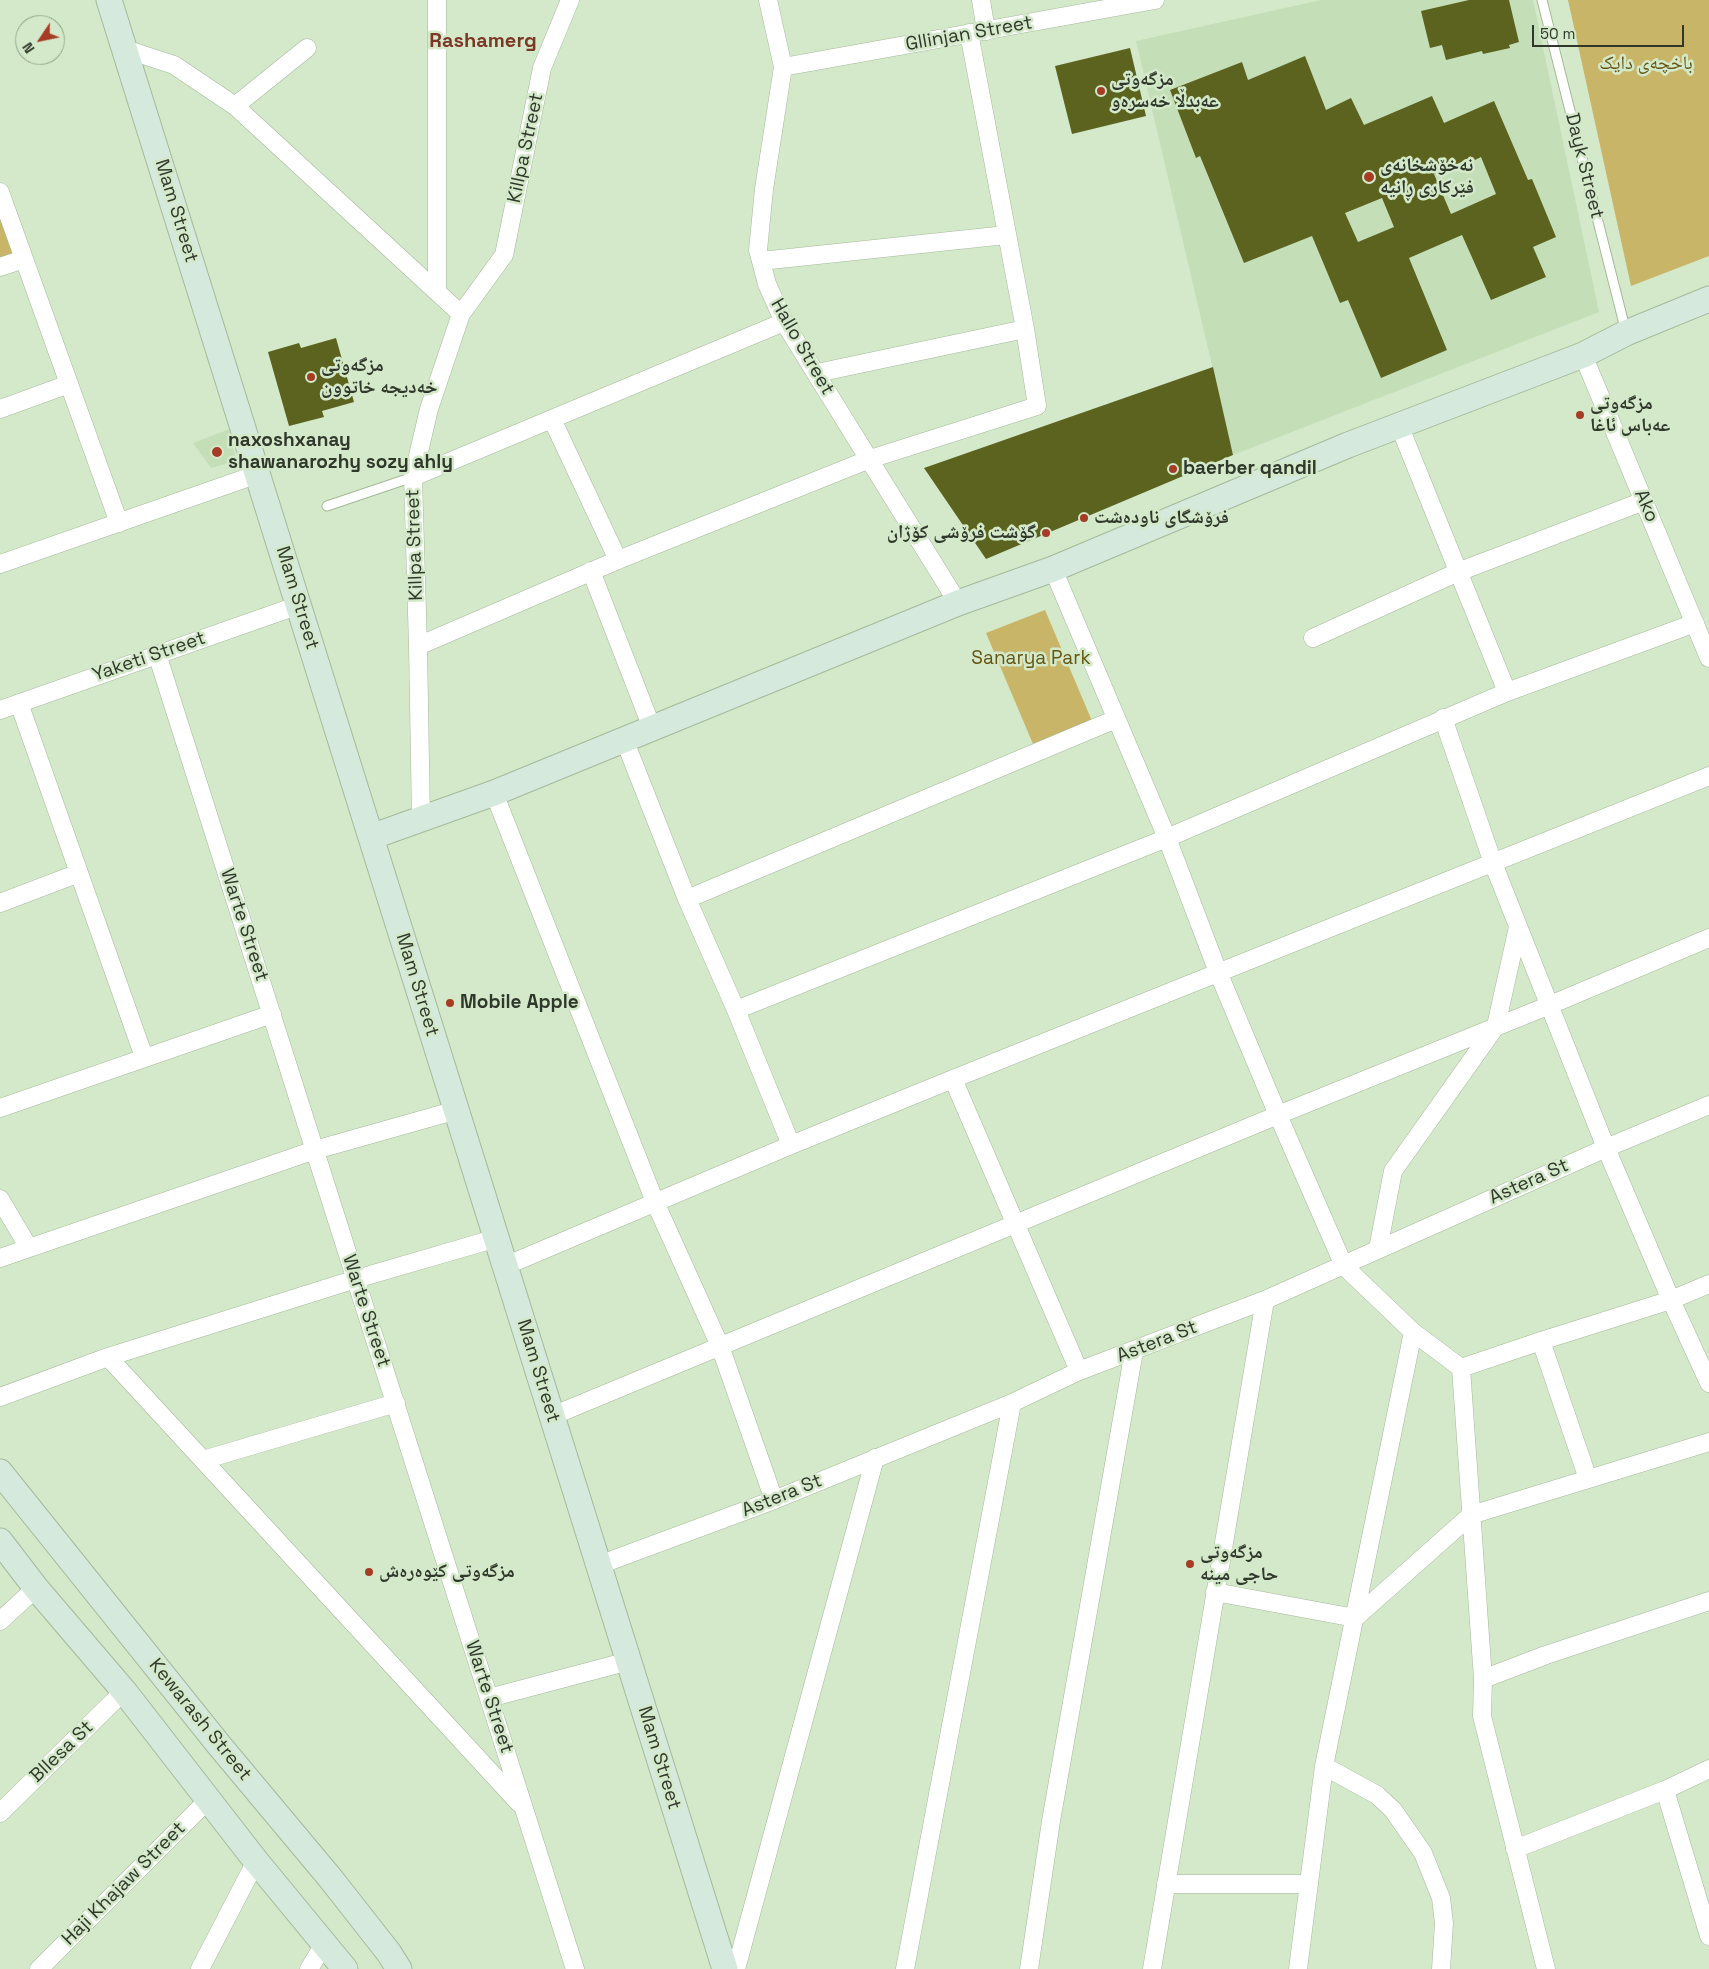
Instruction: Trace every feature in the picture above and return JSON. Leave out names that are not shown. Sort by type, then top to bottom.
[{"type":"street","name":"Mam Street","points":[[110,0],[725,1969]]},
{"type":"street","points":[[437,0],[437,292]]},
{"type":"street","name":"Killpa Street","points":[[421,820],[413,478],[429,409],[461,314],[504,255],[542,68],[570,0]]},
{"type":"street","name":"Hallo Street","points":[[768,0],[783,67],[764,189],[758,250],[767,284],[784,322],[958,603]]},
{"type":"street","points":[[418,646],[591,571],[870,459],[1037,406],[1025,329],[1006,235],[977,32],[981,0]]},
{"type":"street","name":"Gllinjan Street","points":[[783,67],[1155,0]]},
{"type":"street","points":[[235,106],[307,48]]},
{"type":"street","points":[[125,49],[174,65],[235,106],[461,314]]},
{"type":"street","points":[[0,192],[119,523]]},
{"type":"street","points":[[761,261],[1006,235]]},
{"type":"street","points":[[0,267],[24,259]]},
{"type":"street","points":[[371,838],[494,793],[958,603],[1053,569],[1348,445],[1583,355],[1626,333],[1703,300]]},
{"type":"street","points":[[413,478],[784,322]]},
{"type":"street","points":[[817,373],[1025,329]]},
{"type":"street","name":"Ako","points":[[1583,355],[1709,658]]},
{"type":"street","points":[[0,409],[69,384]]},
{"type":"street","points":[[552,419],[618,560]]},
{"type":"street","points":[[1399,425],[1507,692]]},
{"type":"street","points":[[0,564],[258,474]]},
{"type":"street","points":[[1314,638],[1458,572],[1644,501]]},
{"type":"street","points":[[1053,569],[1167,838],[1218,972],[1344,1266],[1413,1332],[1461,1368],[1483,1679],[1482,1716],[1546,1969]]},
{"type":"street","points":[[591,571],[652,728]]},
{"type":"street","name":"Yaketi Street","points":[[0,710],[299,605]]},
{"type":"street","points":[[736,1010],[1167,838],[1507,692],[1695,622]]},
{"type":"street","name":"Warte Street","points":[[157,654],[575,1969]]},
{"type":"street","points":[[19,703],[144,1058]]},
{"type":"street","points":[[1443,718],[1493,863],[1606,1148],[1671,1300],[1709,1382]]},
{"type":"street","points":[[687,899],[1116,719]]},
{"type":"street","points":[[624,739],[687,899],[736,1010],[791,1145]]},
{"type":"street","points":[[505,1266],[953,1079],[1709,776]]},
{"type":"street","points":[[494,793],[655,1202],[720,1346],[774,1500]]},
{"type":"street","points":[[0,903],[79,873]]},
{"type":"street","points":[[1378,1249],[1393,1171],[1496,1026],[1518,927]]},
{"type":"street","points":[[552,1416],[1278,1115],[1496,1026],[1550,1006],[1709,938]]},
{"type":"street","points":[[0,1108],[272,1014]]},
{"type":"street","points":[[953,1079],[1080,1371]]},
{"type":"street","name":"Astera St","points":[[599,1565],[774,1500],[1012,1403],[1080,1371],[1265,1300],[1606,1148],[1709,1105]]},
{"type":"street","points":[[0,1258],[315,1150],[457,1110]]},
{"type":"street","points":[[0,1199],[29,1248]]},
{"type":"street","points":[[0,1397],[108,1357],[356,1279],[496,1238]]},
{"type":"street","points":[[1461,1368],[1671,1300],[1709,1284]]},
{"type":"street","points":[[1152,1969],[1265,1300]]},
{"type":"street","points":[[1298,1969],[1324,1766],[1413,1332]]},
{"type":"street","points":[[1540,1341],[1588,1479]]},
{"type":"street","points":[[1029,1969],[1051,1821],[1134,1351]]},
{"type":"street","points":[[108,1357],[523,1807]]},
{"type":"street","points":[[203,1460],[396,1403]]},
{"type":"street","points":[[904,1969],[1012,1403]]},
{"type":"street","points":[[1355,1618],[1470,1515],[1709,1442]]},
{"type":"street","points":[[736,1969],[876,1458]]},
{"type":"street","name":"Kewarash Street","points":[[0,1472],[8,1498],[332,1879],[389,1953],[399,1969]]},
{"type":"street","points":[[0,1542],[36,1588],[124,1692],[209,1799],[256,1862],[345,1969]]},
{"type":"street","points":[[0,1621],[36,1588]]},
{"type":"street","points":[[1215,1592],[1355,1618]]},
{"type":"street","points":[[1483,1679],[1546,1655],[1709,1601]]},
{"type":"street","points":[[489,1698],[629,1661]]},
{"type":"street","name":"Bllesa St","points":[[0,1813],[124,1692]]},
{"type":"street","points":[[1324,1766],[1377,1795],[1404,1825],[1423,1853],[1441,1898],[1444,1923],[1441,1969]]},
{"type":"street","points":[[1515,1849],[1665,1790],[1709,1769]]},
{"type":"street","points":[[1665,1790],[1709,1936]]},
{"type":"street","name":"‌Haji Khajaw Street","points":[[39,1969],[209,1799]]},
{"type":"street","points":[[200,1969],[256,1862]]},
{"type":"street","points":[[1166,1884],[1309,1884]]},
{"type":"street","points":[[309,1969],[325,1943]]},
{"type":"lane","name":"Dayk Street","points":[[1542,0],[1626,333]]},
{"type":"lane","points":[[327,506],[413,478]]},
{"type":"shaded area","name":"نەخۆشخانەی فێرکاری ڕانیە","points":[[1321,0],[1533,0],[1599,312],[1233,455],[1136,41]]},
{"type":"shaded area","name":"naxoshxanay shawanarozhy sozy ahly","points":[[230,429],[236,461],[211,468],[193,443]]},
{"type":"green space","name":"باخچەی دایک","points":[[1568,0],[1709,0],[1709,256],[1631,286]]},
{"type":"green space","points":[[0,214],[14,253],[0,258]]},
{"type":"green space","name":"Sanarya Park","points":[[1045,610],[1092,721],[1033,744],[986,633]]},
{"type":"building","points":[[1469,0],[1509,0],[1519,42],[1509,45],[1510,48],[1483,54],[1482,51],[1446,60],[1442,45],[1430,48],[1421,11]]},
{"type":"building","name":"مزگەوتی عەبدڵا خەسرەو","points":[[1130,48],[1146,116],[1072,134],[1055,66]]},
{"type":"building","points":[[1305,56],[1326,110],[1351,98],[1364,125],[1432,96],[1444,123],[1494,101],[1528,180],[1532,179],[1556,237],[1533,247],[1546,277],[1491,300],[1462,235],[1409,258],[1447,350],[1381,378],[1348,300],[1340,303],[1312,236],[1244,263],[1200,156],[1196,158],[1170,90],[1242,62],[1248,80]],"holes":[[[1473,157],[1475,160],[1481,157],[1496,194],[1451,214],[1434,174]],[[1382,198],[1394,227],[1358,242],[1345,213]]]},
{"type":"building","name":"مزگەوتی خەدیجە خاتوون","points":[[336,338],[354,402],[322,411],[324,417],[289,426],[268,352],[299,343],[301,348]]},
{"type":"building","points":[[1213,367],[1233,455],[986,559],[924,468]]},
{"type":"place","name":"مزگەوتی عەبدڵا خەسرەو","points":[[1101,91]]},
{"type":"place","name":"نەخۆشخانەی فێرکاری ڕانیە","points":[[1369,177]]},
{"type":"place","name":"مزگەوتی خەدیجە خاتوون","points":[[311,377]]},
{"type":"place","name":"مزگەوتی عەباس ئاغا","points":[[1580,415]]},
{"type":"place","name":"naxoshxanay shawanarozhy sozy ahly","points":[[217,452]]},
{"type":"place","name":"baerber qandil","points":[[1173,469]]},
{"type":"place","name":"فرۆشگای ناوده‌شت","points":[[1084,518]]},
{"type":"place","name":"گۆشت فرۆشی کۆژان","points":[[1046,533]]},
{"type":"place","name":"Mobile Apple","points":[[450,1003]]},
{"type":"place","name":"مزگەوتی حاجی مینە","points":[[1190,1564]]},
{"type":"place","name":"مزگەوتی کێوەرەش","points":[[369,1572]]},
{"type":"district","name":"Rashamerg","points":[[483,42]]}]
